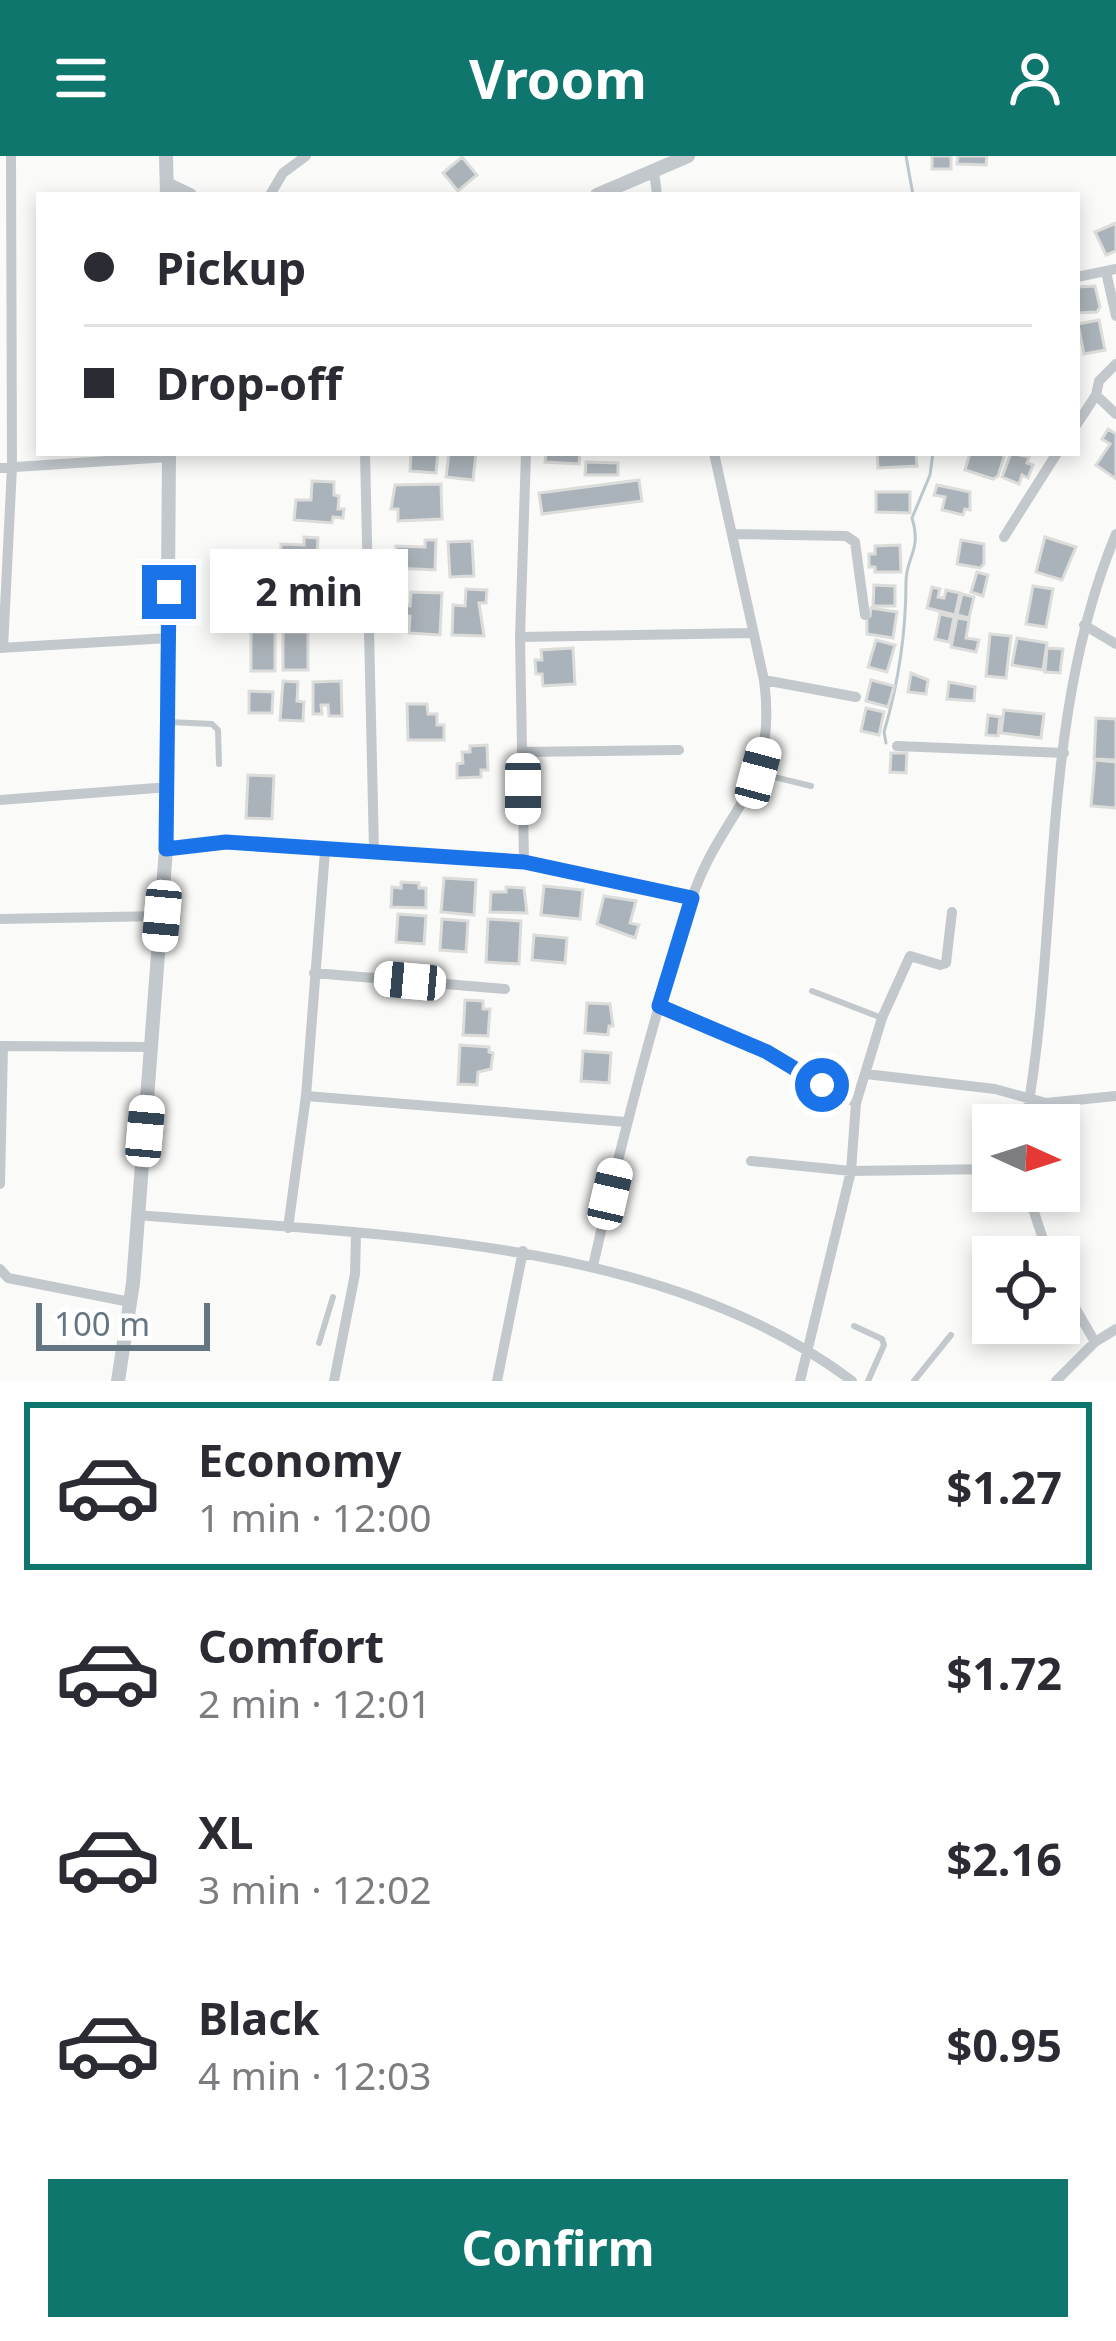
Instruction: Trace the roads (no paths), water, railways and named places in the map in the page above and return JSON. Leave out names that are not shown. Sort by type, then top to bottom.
[{"type":"street","points":[[11,156],[2,648],[169,638]]},
{"type":"street","points":[[166,156],[167,190]]},
{"type":"street","points":[[272,192],[283,173],[306,156]]},
{"type":"street","points":[[604,192],[688,156]]},
{"type":"street","points":[[653,170],[657,192]]},
{"type":"street","points":[[1080,276],[1111,270],[1116,316]]},
{"type":"street","points":[[1080,419],[1099,381],[1116,364]]},
{"type":"street","points":[[1096,395],[1116,414]]},
{"type":"street","points":[[6,468],[156,456]]},
{"type":"street","points":[[118,1381],[138,1215],[166,849],[169,456]]},
{"type":"street","points":[[365,456],[374,851]]},
{"type":"street","points":[[524,862],[520,637],[526,456]]},
{"type":"street","points":[[593,1266],[626,1122],[692,898],[758,773],[769,718],[715,456]]},
{"type":"street","points":[[1004,537],[1056,456]]},
{"type":"street","points":[[733,534],[846,536],[855,542],[865,615]]},
{"type":"street","points":[[1029,1104],[1064,753],[1084,625],[1116,535]]},
{"type":"street","points":[[1084,625],[1116,644]]},
{"type":"street","points":[[520,637],[751,633]]},
{"type":"street","points":[[764,680],[856,697]]},
{"type":"street","points":[[897,746],[1064,753]]},
{"type":"street","points":[[522,752],[679,750]]},
{"type":"street","points":[[0,800],[169,787]]},
{"type":"street","points":[[166,849],[226,842],[524,862],[692,898]]},
{"type":"street","points":[[288,1228],[306,1096],[325,851]]},
{"type":"street","points":[[800,1381],[851,1171],[856,1103],[883,1018],[910,956],[946,963],[952,912]]},
{"type":"street","points":[[0,919],[162,916]]},
{"type":"street","points":[[314,974],[505,989]]},
{"type":"street","points":[[659,1006],[767,1052],[856,1103]]},
{"type":"street","points":[[0,1184],[2,1046],[152,1047]]},
{"type":"street","points":[[866,1074],[995,1089],[1030,1100],[1068,1104],[1116,1096]]},
{"type":"street","points":[[306,1096],[626,1122]]},
{"type":"street","points":[[751,1161],[851,1171],[972,1169]]},
{"type":"street","points":[[138,1215],[524,1252],[593,1266],[681,1294],[809,1348],[852,1381]]},
{"type":"street","points":[[334,1381],[356,1274],[356,1234]]},
{"type":"street","points":[[497,1381],[524,1252]]},
{"type":"street","points":[[0,1270],[8,1278],[130,1302]]},
{"type":"street","points":[[1080,1316],[1095,1342]]},
{"type":"street","points":[[1056,1381],[1095,1342],[1116,1329]]},
{"type":"lane","points":[[169,722],[212,724],[218,730],[219,764]]},
{"type":"lane","points":[[758,773],[812,786]]},
{"type":"lane","points":[[812,991],[883,1018]]},
{"type":"lane","points":[[319,1343],[333,1297]]},
{"type":"lane","points":[[326,1324],[346,1328]]},
{"type":"lane","points":[[854,1326],[884,1345],[868,1381]]},
{"type":"lane","points":[[914,1381],[951,1335]]},
{"type":"waterway","points":[[906,156],[912,192]]},
{"type":"waterway","points":[[886,743],[914,546],[912,518],[933,456]]}]
